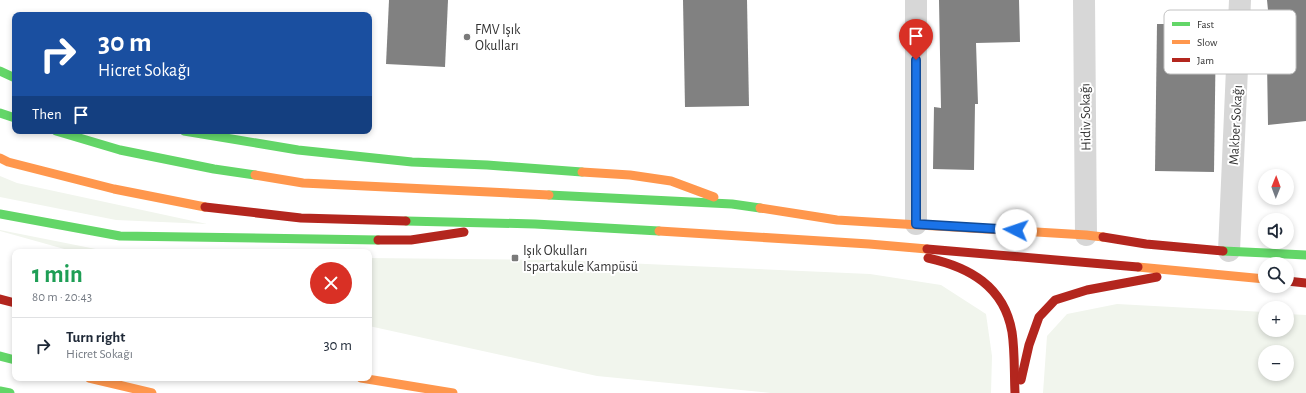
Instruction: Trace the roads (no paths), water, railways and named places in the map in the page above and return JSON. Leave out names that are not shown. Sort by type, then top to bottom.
[{"type":"main road","points":[[0,72],[12,77]]},
{"type":"main road","points":[[0,113],[12,117]]},
{"type":"main road","points":[[66,134],[120,150],[214,169],[303,183],[732,204],[837,220],[1086,235],[1146,244],[1229,251],[1306,255]]},
{"type":"main road","points":[[202,134],[298,150],[404,161],[487,164],[630,175],[670,180],[732,204]]},
{"type":"main road","points":[[0,158],[8,162],[114,190],[207,207],[301,218],[520,223],[869,244],[1258,278]]},
{"type":"main road","points":[[0,214],[120,236],[340,240],[411,240],[520,223]]},
{"type":"main road","points":[[869,244],[941,261],[978,277],[992,291],[1004,307],[1012,331],[1017,393]]},
{"type":"main road","points":[[1017,393],[1039,317],[1055,300],[1087,290],[1189,271]]},
{"type":"main road","points":[[1294,282],[1306,283]]},
{"type":"main road","points":[[0,299],[12,302]]},
{"type":"main road","points":[[0,356],[12,359]]},
{"type":"main road","points":[[372,380],[454,393]]},
{"type":"main road","points":[[102,381],[152,393]]},
{"type":"main road","points":[[0,391],[10,393]]},
{"type":"street","points":[[916,0],[916,224]]},
{"type":"street","name":"Hidiv Sokağı","points":[[1084,0],[1086,235]]},
{"type":"street","name":"Makber Sokağı","points":[[1240,0],[1240,10]]},
{"type":"street","name":"Makber Sokağı","points":[[1229,251],[1237,74]]},
{"type":"place","name":"FMV Işık Okulları","points":[[467,37]]},
{"type":"place","name":"Işık Okulları Ispartakule Kampüsü","points":[[515,258]]}]
